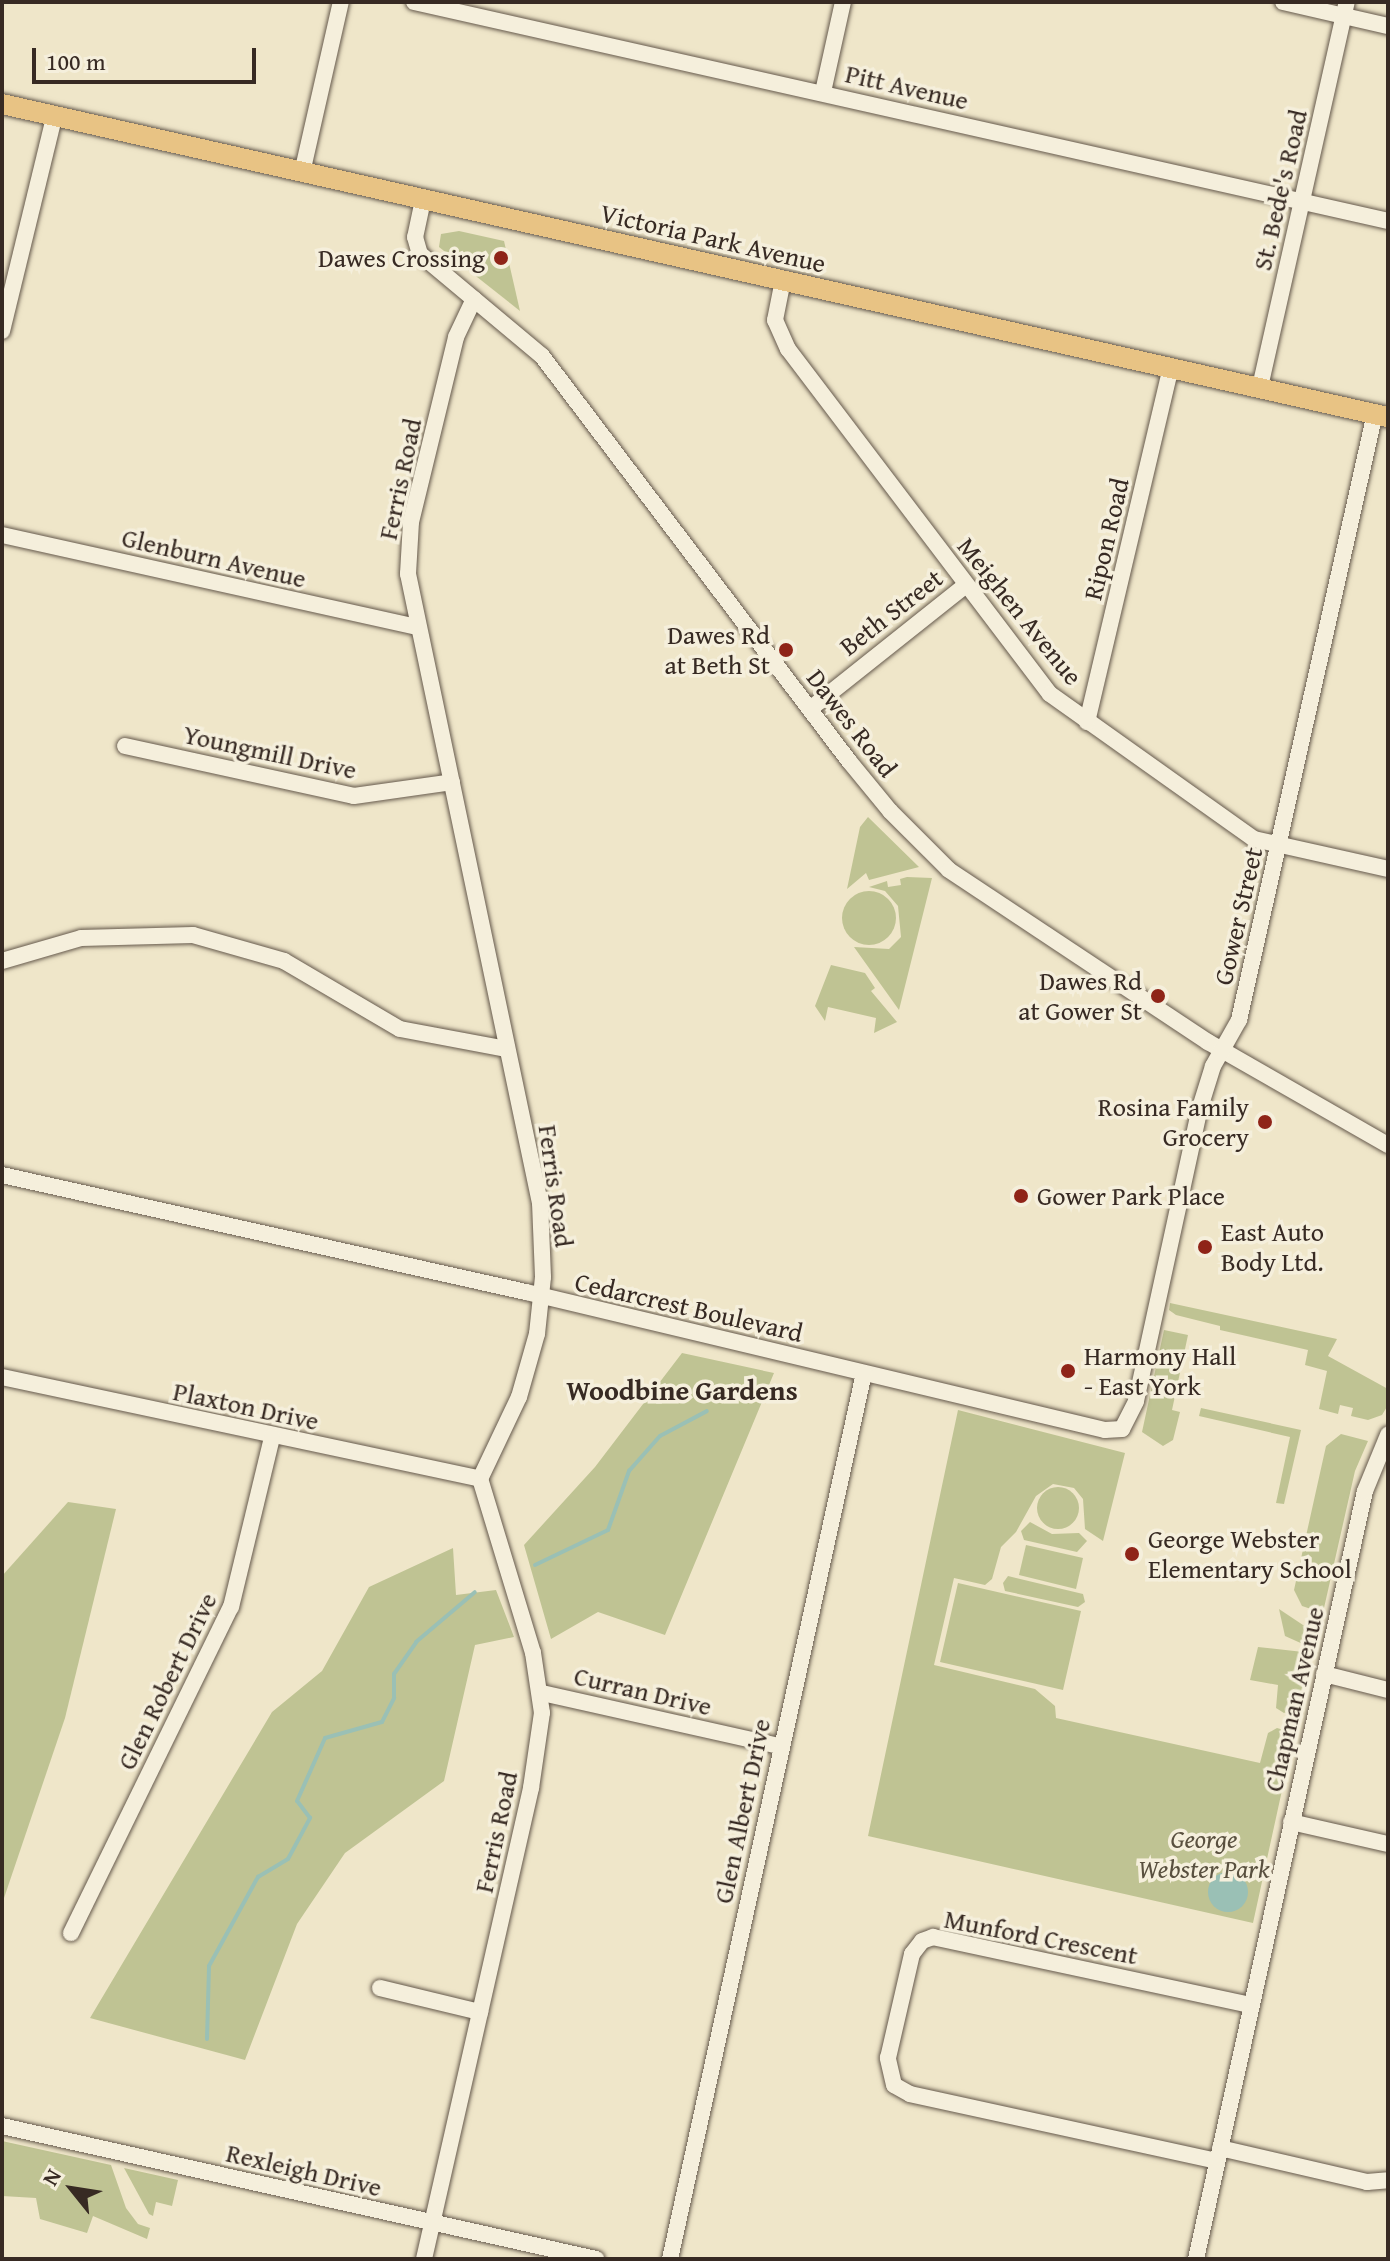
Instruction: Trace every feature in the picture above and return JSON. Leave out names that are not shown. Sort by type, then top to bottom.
[{"type":"main road","name":"Victoria Park Avenue","points":[[2,106],[1381,415]]},
{"type":"street","points":[[302,173],[341,2]]},
{"type":"street","name":"Pitt Avenue","points":[[414,2],[1388,221]]},
{"type":"street","points":[[823,92],[843,2]]},
{"type":"street","points":[[1283,2],[1345,9],[1388,26]]},
{"type":"street","name":"St. Bede's Road","points":[[1260,387],[1345,9]]},
{"type":"street","points":[[2,331],[54,117]]},
{"type":"street","name":"Dawes Road","points":[[423,200],[415,234],[418,252],[542,356],[890,811],[949,870],[1223,1051],[1388,1145]]},
{"type":"street","name":"Meighen Avenue","points":[[783,280],[775,320],[783,342],[1050,694],[1254,839],[1388,869]]},
{"type":"street","name":"Ferris Road","points":[[424,2259],[531,1788],[542,1693],[480,1479],[523,1385],[542,1296],[540,1203],[408,574],[411,522],[456,337],[474,299]]},
{"type":"street","name":"Ripon Road","points":[[1087,722],[1171,367]]},
{"type":"street","name":"Gower Street","points":[[1127,1422],[1199,1111],[1213,1066],[1239,1020],[1381,415]]},
{"type":"street","name":"Glenburn Avenue","points":[[2,535],[417,627]]},
{"type":"street","name":"Beth Street","points":[[810,709],[966,585]]},
{"type":"street","name":"Youngmill Drive","points":[[125,746],[354,796],[452,782]]},
{"type":"street","points":[[2,961],[81,938],[193,935],[284,961],[400,1029],[507,1049]]},
{"type":"street","name":"Cedarcrest Boulevard","points":[[2,1175],[542,1296],[1113,1432],[1127,1422]]},
{"type":"street","name":"Glen Albert Drive","points":[[670,2259],[864,1373]]},
{"type":"street","name":"Plaxton Drive","points":[[2,1377],[480,1479]]},
{"type":"street","name":"Chapman Avenue","points":[[1196,2259],[1249,2005],[1365,1491],[1388,1435]]},
{"type":"street","name":"Glen Robert Drive","points":[[71,1933],[231,1607],[272,1437]]},
{"type":"street","points":[[1324,1674],[1388,1690]]},
{"type":"street","name":"Curran Drive","points":[[542,1693],[780,1746]]},
{"type":"street","points":[[1291,1822],[1388,1844]]},
{"type":"street","name":"Munford Crescent","points":[[1218,2154],[910,2094],[894,2085],[888,2058],[912,1954],[918,1944],[933,1937],[1249,2005]]},
{"type":"street","points":[[380,1988],[480,2012]]},
{"type":"street","name":"Rexleigh Drive","points":[[2,2126],[596,2259]]},
{"type":"street","points":[[1218,2154],[1367,2182],[1388,2180]]},
{"type":"green space","points":[[459,231],[504,241],[520,311],[439,247],[441,234]]},
{"type":"green space","points":[[868,817],[919,867],[869,880],[866,873],[847,889],[860,827]]},
{"type":"green space","points":[[932,878],[899,1010],[854,947],[889,949],[901,937],[898,906],[885,891],[869,887],[887,881],[888,887],[901,885],[900,879]]},
{"type":"green space","points":[[869,891],[888,899],[896,918],[888,937],[869,945],[850,937],[842,918],[850,899]]},
{"type":"green space","points":[[831,965],[865,973],[875,988],[871,991],[897,1022],[874,1033],[876,1018],[828,1007],[825,1021],[815,1006]]},
{"type":"green space","points":[[1170,1303],[1337,1339],[1328,1356],[1388,1389],[1388,1405],[1382,1415],[1368,1420],[1351,1416],[1353,1408],[1340,1405],[1338,1414],[1319,1409],[1327,1371],[1305,1365],[1308,1350],[1220,1330],[1220,1326],[1176,1315],[1169,1310]]},
{"type":"green space","points":[[1164,1330],[1188,1335],[1172,1410],[1180,1412],[1173,1440],[1163,1446],[1142,1432]]},
{"type":"green space","points":[[682,1353],[774,1373],[665,1635],[598,1612],[551,1639],[524,1545],[595,1467]]},
{"type":"green space","points":[[1201,1408],[1301,1430],[1284,1504],[1276,1503],[1290,1437],[1199,1416]]},
{"type":"green space","name":"George Webster Park","points":[[958,1410],[1125,1453],[1103,1541],[1085,1529],[1083,1499],[1074,1488],[1053,1484],[1036,1496],[1016,1532],[1001,1547],[992,1579],[985,1585],[954,1578],[934,1665],[1035,1689],[1055,1706],[1056,1718],[1260,1763],[1268,1733],[1277,1728],[1287,1731],[1293,1740],[1253,1923],[868,1836]]},
{"type":"green space","points":[[1341,1434],[1368,1441],[1355,1471],[1324,1608],[1314,1610],[1302,1606],[1294,1590],[1326,1446]]},
{"type":"green space","points":[[1058,1487],[1073,1493],[1079,1508],[1073,1523],[1058,1529],[1043,1523],[1037,1508],[1043,1493]]},
{"type":"green space","points":[[68,1502],[116,1509],[65,1718],[2,1904],[2,1576]]},
{"type":"green space","points":[[1030,1522],[1052,1534],[1079,1533],[1087,1541],[1077,1552],[1024,1540],[1021,1531]]},
{"type":"green space","points":[[1026,1545],[1083,1558],[1076,1589],[1019,1575]]},
{"type":"green space","points":[[453,1548],[456,1595],[496,1590],[514,1637],[475,1645],[444,1781],[345,1853],[297,1924],[245,2060],[90,2018],[272,1712],[322,1671],[369,1587]]},
{"type":"green space","points":[[1008,1576],[1083,1594],[1085,1602],[1078,1607],[1005,1591],[1003,1583]]},
{"type":"green space","points":[[958,1583],[1081,1611],[1063,1690],[940,1662]]},
{"type":"green space","points":[[1279,1609],[1312,1631],[1314,1649],[1285,1636]]},
{"type":"green space","points":[[1258,1647],[1312,1653],[1302,1703],[1295,1710],[1284,1713],[1276,1708],[1278,1685],[1250,1680]]},
{"type":"green space","points":[[2,2141],[111,2165],[126,2208],[138,2224],[150,2228],[147,2239],[93,2216],[87,2233],[40,2219],[36,2198],[2,2196]]},
{"type":"green space","points":[[124,2168],[178,2180],[172,2206],[156,2202],[153,2216],[149,2214]]},
{"type":"water","points":[[1228,1872],[1242,1878],[1248,1892],[1242,1906],[1228,1912],[1214,1906],[1208,1892],[1214,1878]]},
{"type":"waterway","points":[[535,1565],[608,1530],[629,1471],[660,1436],[707,1411]]},
{"type":"waterway","points":[[207,2039],[209,1966],[258,1877],[288,1859],[310,1818],[297,1801],[325,1738],[382,1722],[394,1698],[394,1674],[416,1642],[475,1592]]},
{"type":"place","name":"Dawes Crossing","points":[[501,258]]},
{"type":"place","name":"Dawes Rd at Beth St","points":[[786,650]]},
{"type":"place","name":"Dawes Rd at Gower St","points":[[1158,996]]},
{"type":"place","name":"Rosina Family Grocery","points":[[1265,1122]]},
{"type":"place","name":"Gower Park Place","points":[[1021,1196]]},
{"type":"place","name":"East Auto Body Ltd.","points":[[1205,1247]]},
{"type":"place","name":"Harmony Hall - East York","points":[[1068,1371]]},
{"type":"place","name":"George Webster Elementary School","points":[[1132,1554]]},
{"type":"district","name":"Woodbine Gardens","points":[[682,1390]]}]
